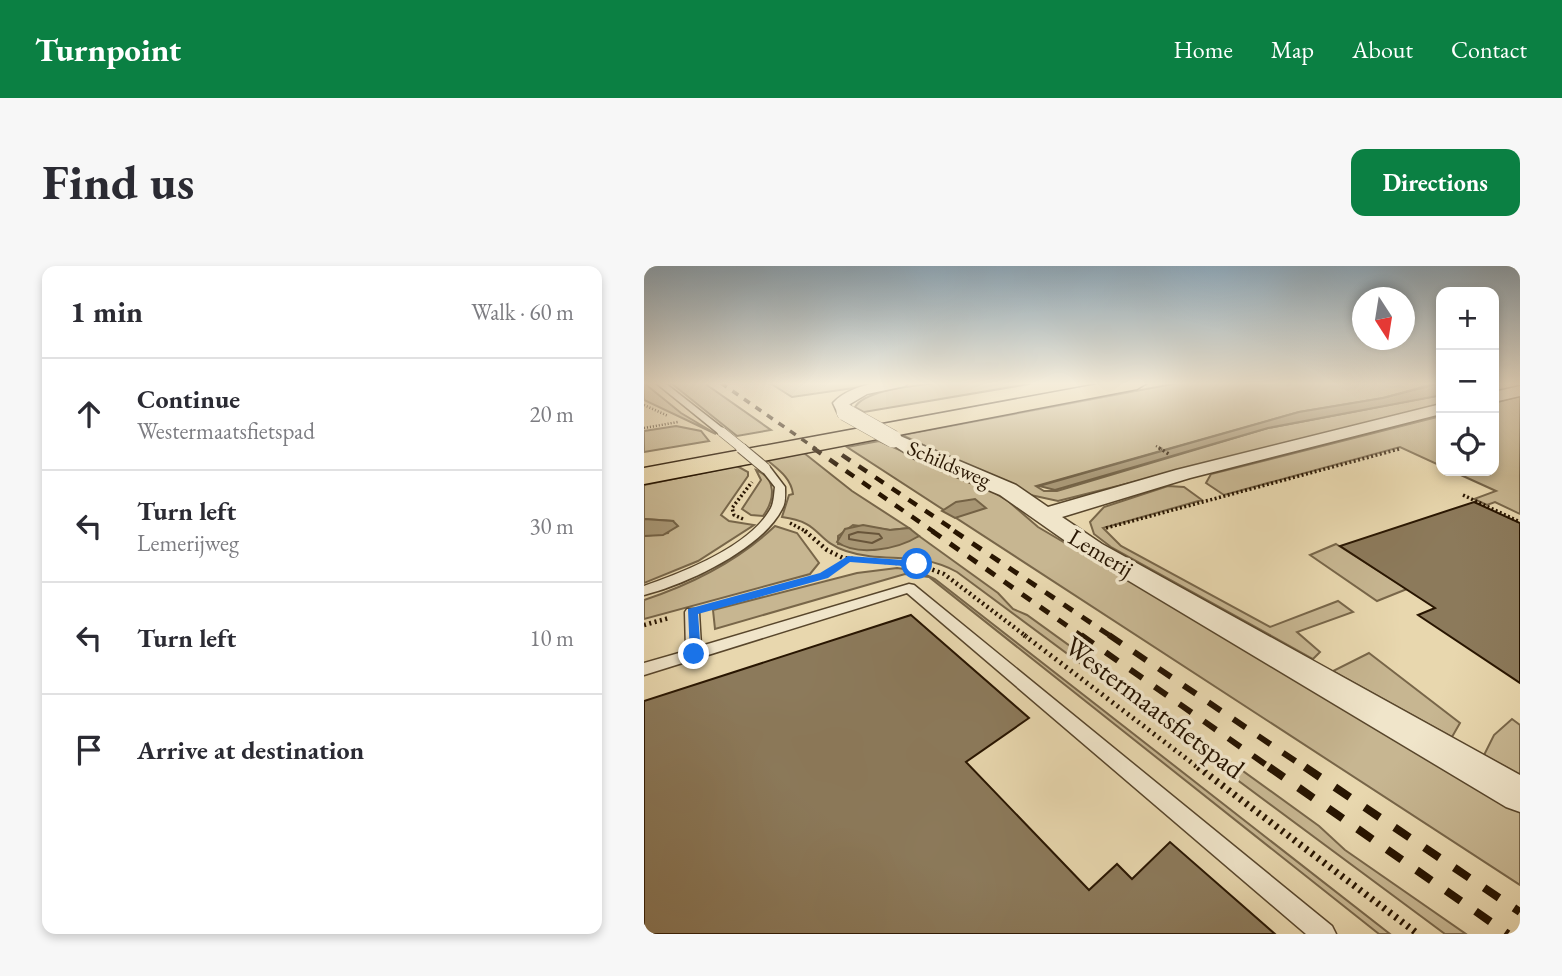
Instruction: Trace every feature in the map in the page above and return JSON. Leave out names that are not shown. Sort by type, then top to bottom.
[{"type":"highway","points":[[644,460],[901,414]]},
{"type":"highway","points":[[644,476],[972,414]]},
{"type":"street","name":"Schildsweg","points":[[849,414],[920,454],[1008,490],[1042,516]]},
{"type":"street","name":"Lemerij","points":[[1042,516],[1177,476],[1424,414]]},
{"type":"street","name":"Lemerij","points":[[1042,516],[1093,549],[1520,795]]},
{"type":"lane","points":[[644,591],[702,568],[738,546],[769,521],[778,506],[781,492],[776,478],[699,414]]},
{"type":"lane","points":[[644,669],[909,588],[1324,934]]},
{"type":"lane","points":[[692,612],[694,654]]},
{"type":"path","points":[[644,428],[682,422]]},
{"type":"path","points":[[1156,446],[1163,451]]},
{"type":"path","points":[[1105,528],[1399,449]]},
{"type":"path","points":[[1463,495],[1520,522]]},
{"type":"path","name":"Westermaatsfietspad","points":[[692,612],[824,575],[848,559],[917,564],[944,574],[1418,934]]},
{"type":"path","points":[[644,625],[692,612]]},
{"type":"shaded area","points":[[674,414],[683,414],[716,434]]},
{"type":"shaded area","points":[[710,414],[748,414],[771,430],[737,436]]},
{"type":"shaded area","points":[[1013,414],[1291,414],[1036,486],[1044,491],[1057,491],[1268,428],[1340,414],[1404,414],[1058,501],[1026,494],[902,435]]},
{"type":"shaded area","points":[[1499,414],[1520,414],[1520,514],[1495,502],[1487,505],[1474,499],[1496,491],[1463,476],[1499,476]]},
{"type":"shaded area","points":[[1436,417],[1436,464],[1400,447],[1224,495],[1206,483],[1211,474]]},
{"type":"shaded area","points":[[676,426],[701,431],[709,441],[644,452],[644,431]]},
{"type":"shaded area","points":[[879,441],[985,487],[1008,501],[1038,527],[1520,811],[1520,885],[847,447]]},
{"type":"shaded area","points":[[804,453],[852,491],[909,528],[890,530],[853,525],[838,536],[838,544],[874,550],[919,536],[998,593],[1013,609],[1027,615],[1319,826],[1345,850],[1466,934],[1445,934],[957,572],[929,561],[874,557],[846,551],[836,547],[805,523],[782,517],[789,495],[793,494],[792,488],[784,475],[767,460]]},
{"type":"shaded area","points":[[737,466],[748,472],[748,476],[721,515],[729,521],[754,525],[698,561],[644,583],[644,536],[668,533],[673,521],[644,519],[644,485]]},
{"type":"shaded area","points":[[756,470],[768,478],[772,490],[770,503],[763,516],[751,515],[742,509],[761,480]]},
{"type":"shaded area","points":[[1168,486],[1184,487],[1202,500],[1103,528],[1121,546],[1270,627],[1338,601],[1353,612],[1297,632],[1320,652],[1313,659],[1111,547],[1094,534],[1090,522],[1104,507]]},
{"type":"shaded area","points":[[775,526],[797,533],[819,563],[810,574],[644,619],[644,600],[680,587],[730,561]]},
{"type":"shaded area","points":[[1336,544],[1407,589],[1377,601],[1310,555]]},
{"type":"shaded area","points":[[897,568],[918,571],[935,579],[1390,934],[1379,934],[929,577],[905,574],[715,629],[713,610],[857,573]]},
{"type":"shaded area","points":[[1369,653],[1460,723],[1452,737],[1333,671]]},
{"type":"shaded area","points":[[1512,719],[1520,725],[1520,775],[1484,755],[1494,735]]},
{"type":"water","points":[[1291,414],[1340,414],[1268,428],[1055,490],[1039,486]]},
{"type":"water","points":[[975,499],[986,508],[955,518],[942,511],[956,502]]},
{"type":"water","points":[[644,519],[673,521],[678,526],[663,535],[644,536]]},
{"type":"water","points":[[863,525],[890,530],[909,528],[919,536],[900,545],[878,550],[856,549],[837,542],[845,529]]},
{"type":"building","points":[[1474,502],[1520,523],[1520,683],[1418,615],[1435,608],[1340,546]]},
{"type":"building","points":[[911,615],[1029,718],[966,762],[1089,890],[1117,864],[1132,879],[1170,842],[1275,934],[644,934],[644,701]]},
{"type":"railway","points":[[766,414],[816,449]]},
{"type":"railway","points":[[813,448],[934,532]]},
{"type":"railway","points":[[842,455],[957,532]]},
{"type":"railway","points":[[932,531],[1083,637]]},
{"type":"railway","points":[[954,531],[1112,637]]},
{"type":"railway","points":[[1081,635],[1272,769]]},
{"type":"railway","points":[[1109,635],[1307,769]]},
{"type":"railway","points":[[1269,767],[1508,934]]},
{"type":"railway","points":[[1305,767],[1520,912]]},
{"type":"route","points":[[694,654],[692,612],[834,572],[848,559],[917,564]]}]
